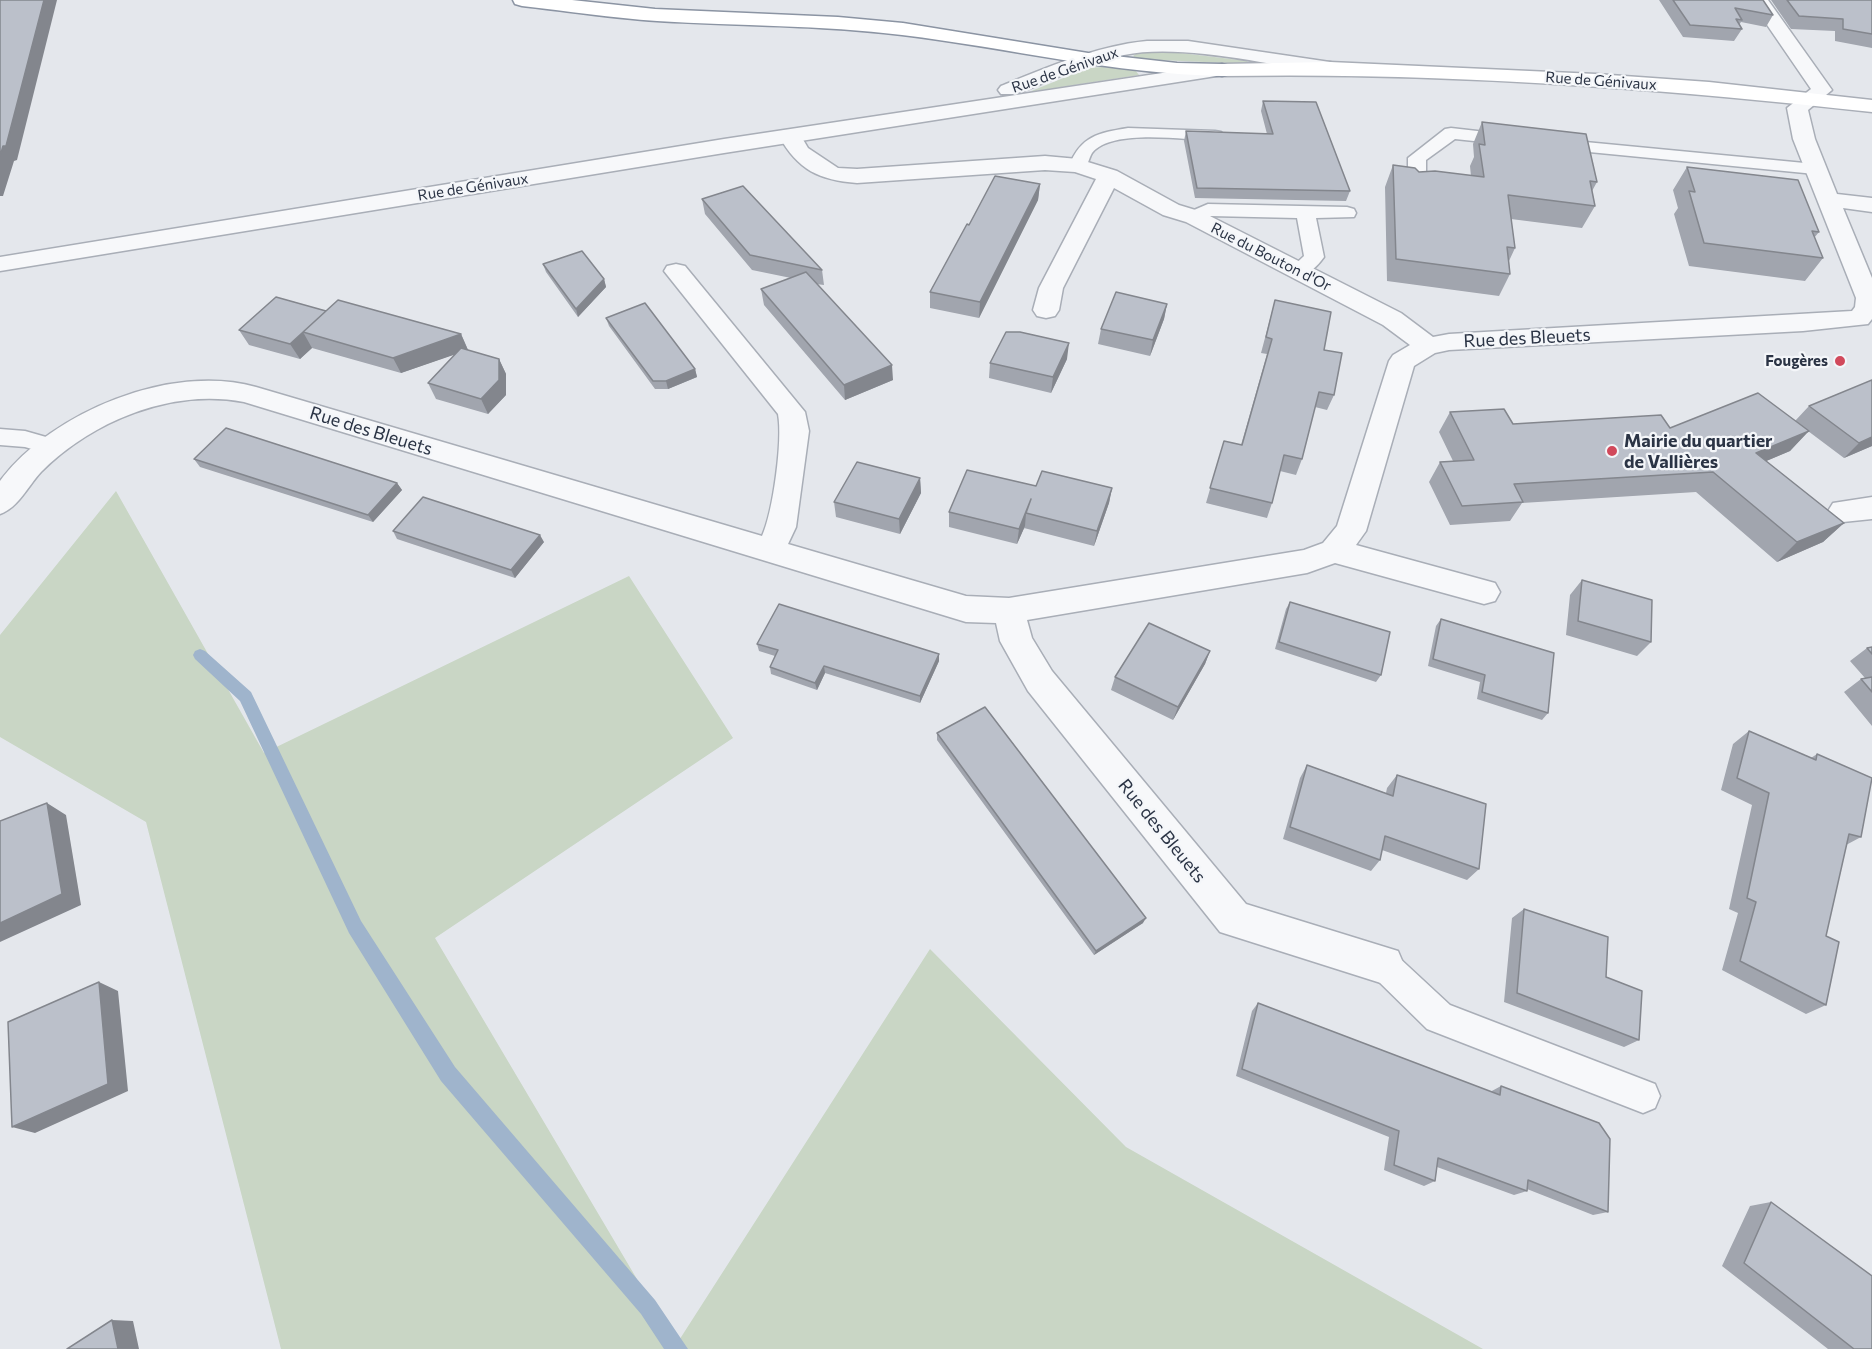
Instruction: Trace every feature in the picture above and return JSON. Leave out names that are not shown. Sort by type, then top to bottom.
[{"type":"main road","points":[[522,0],[655,15],[903,28],[1088,59],[1177,69],[1222,70]]},
{"type":"main road","name":"Rue de Génivaux","points":[[1222,70],[1330,68],[1596,80],[1872,106]]},
{"type":"street","points":[[1759,0],[1822,90],[1797,108],[1804,139],[1815,169],[1868,298],[1865,323]]},
{"type":"street","name":"Rue de Génivaux","points":[[945,112],[1088,59],[1124,49],[1168,46],[1330,68]]},
{"type":"street","name":"Rue de Génivaux","points":[[0,264],[790,136],[1222,70]]},
{"type":"street","name":"Rue du Bouton d'Or","points":[[790,136],[799,152],[832,174],[856,176],[1045,163],[1077,166],[1109,176],[1171,210],[1194,217],[1392,319],[1428,346]]},
{"type":"street","points":[[1046,310],[1051,288],[1109,176]]},
{"type":"street","points":[[1827,199],[1872,205]]},
{"type":"street","points":[[676,271],[791,412],[795,431],[784,510],[781,527],[770,550]]},
{"type":"street","name":"Rue des Bleuets","points":[[0,503],[39,457],[70,432],[109,412],[171,394],[211,388],[246,393],[966,609],[1009,611],[1307,561],[1334,551],[1351,531],[1402,361],[1428,346],[1449,342],[1803,323],[1865,323]]},
{"type":"street","points":[[1843,511],[1872,508]]},
{"type":"street","points":[[1334,551],[1484,592]]},
{"type":"street","name":"Rue des Bleuets","points":[[1009,611],[1016,641],[1040,681],[1234,919],[1384,965]]},
{"type":"lane","points":[[1077,166],[1087,149],[1106,136],[1137,133],[1215,136]]},
{"type":"lane","points":[[1417,188],[1417,158],[1451,134],[1815,169]]},
{"type":"lane","points":[[1194,217],[1208,210],[1347,213]]},
{"type":"lane","points":[[1298,271],[1314,257],[1305,212]]},
{"type":"lane","points":[[0,437],[25,439],[52,447]]},
{"type":"lane","points":[[1384,965],[1439,1017],[1643,1096]]},
{"type":"green space","points":[[1173,52],[1247,61],[1249,64],[1137,59],[1133,56],[1137,53]]},
{"type":"green space","points":[[1088,68],[1135,70],[1139,75],[1029,92]]},
{"type":"green space","points":[[116,491],[264,753],[629,576],[733,738],[435,938],[676,1345],[930,949],[1126,1147],[1483,1349],[281,1349],[146,822],[0,737],[0,635]]},
{"type":"building","points":[[0,0],[44,0],[6,146],[3,146],[0,156]]},
{"type":"building","points":[[1673,0],[1763,0],[1773,15],[1735,8],[1742,20],[1736,19],[1742,29],[1690,25]]},
{"type":"building","points":[[1787,0],[1872,0],[1872,34],[1843,29],[1843,19],[1799,16]]},
{"type":"building","points":[[1263,101],[1316,102],[1350,191],[1197,188],[1186,131],[1273,134]]},
{"type":"building","points":[[1482,122],[1586,134],[1597,182],[1590,181],[1595,206],[1508,195],[1515,248],[1507,247],[1510,274],[1396,259],[1393,165],[1415,168],[1419,172],[1435,171],[1484,177],[1479,144],[1485,145]]},
{"type":"building","points":[[1687,167],[1798,180],[1819,232],[1812,231],[1823,258],[1704,243],[1689,191],[1695,192]]},
{"type":"building","points":[[995,176],[1040,184],[980,302],[930,292],[967,224],[969,225]]},
{"type":"building","points":[[743,186],[822,270],[750,255],[702,199]]},
{"type":"building","points":[[582,251],[604,279],[576,309],[543,264]]},
{"type":"building","points":[[806,272],[892,365],[844,385],[761,289]]},
{"type":"building","points":[[1116,292],[1167,304],[1153,340],[1101,329]]},
{"type":"building","points":[[276,297],[326,311],[290,344],[239,330]]},
{"type":"building","points":[[338,300],[461,334],[393,358],[303,332]]},
{"type":"building","points":[[1275,300],[1331,312],[1324,350],[1342,353],[1334,395],[1319,392],[1302,459],[1284,455],[1272,503],[1210,488],[1224,441],[1242,445],[1272,339],[1266,337]]},
{"type":"building","points":[[645,303],[695,369],[666,381],[653,381],[606,318]]},
{"type":"building","points":[[1006,332],[1020,332],[1069,343],[1053,377],[990,363]]},
{"type":"building","points":[[461,348],[499,359],[499,380],[481,399],[428,383]]},
{"type":"building","points":[[1872,380],[1872,437],[1859,443],[1809,406]]},
{"type":"building","points":[[1758,393],[1809,431],[1756,453],[1844,523],[1797,542],[1713,472],[1514,484],[1523,502],[1462,506],[1440,462],[1474,460],[1450,412],[1504,409],[1513,424],[1661,415],[1670,428]]},
{"type":"building","points":[[226,428],[397,483],[368,515],[194,459]]},
{"type":"building","points":[[857,462],[920,478],[899,519],[834,502]]},
{"type":"building","points":[[967,470],[1036,486],[1042,471],[1112,488],[1097,531],[1026,513],[1031,499],[1019,529],[949,512]]},
{"type":"building","points":[[423,497],[540,535],[511,570],[393,531]]},
{"type":"building","points":[[1582,580],[1652,600],[1651,642],[1578,621]]},
{"type":"building","points":[[1290,602],[1390,632],[1381,675],[1279,642]]},
{"type":"building","points":[[779,604],[939,654],[920,696],[824,666],[815,683],[770,667],[778,650],[757,644]]},
{"type":"building","points":[[1441,619],[1554,653],[1548,713],[1482,692],[1485,675],[1433,659]]},
{"type":"building","points":[[1149,623],[1210,651],[1178,707],[1115,677]]},
{"type":"building","points":[[1872,677],[1872,692],[1861,679]]},
{"type":"building","points":[[985,707],[1146,918],[1096,951],[937,733]]},
{"type":"building","points":[[1749,731],[1816,760],[1817,754],[1872,778],[1861,837],[1849,834],[1826,936],[1839,942],[1826,1005],[1740,961],[1756,902],[1747,898],[1769,793],[1737,778]]},
{"type":"building","points":[[1307,765],[1393,796],[1397,775],[1486,804],[1479,869],[1385,836],[1380,860],[1290,827]]},
{"type":"building","points":[[47,803],[62,894],[0,923],[0,821]]},
{"type":"building","points":[[1524,909],[1608,937],[1606,977],[1642,991],[1639,1040],[1517,993]]},
{"type":"building","points":[[99,982],[108,1084],[12,1127],[8,1022]]},
{"type":"building","points":[[1258,1003],[1500,1095],[1501,1086],[1599,1123],[1610,1139],[1608,1212],[1528,1180],[1527,1191],[1438,1158],[1435,1181],[1394,1165],[1399,1131],[1242,1069]]},
{"type":"building","points":[[1771,1202],[1872,1276],[1872,1349],[1854,1349],[1744,1263]]},
{"type":"building","points":[[112,1320],[118,1349],[67,1349]]},
{"type":"waterway","points":[[200,655],[246,697],[355,927],[448,1074],[648,1307],[677,1349]]},
{"type":"place","name":"Fougères","points":[[1840,361]]},
{"type":"place","name":"Mairie du quartier de Vallières","points":[[1612,451]]}]
